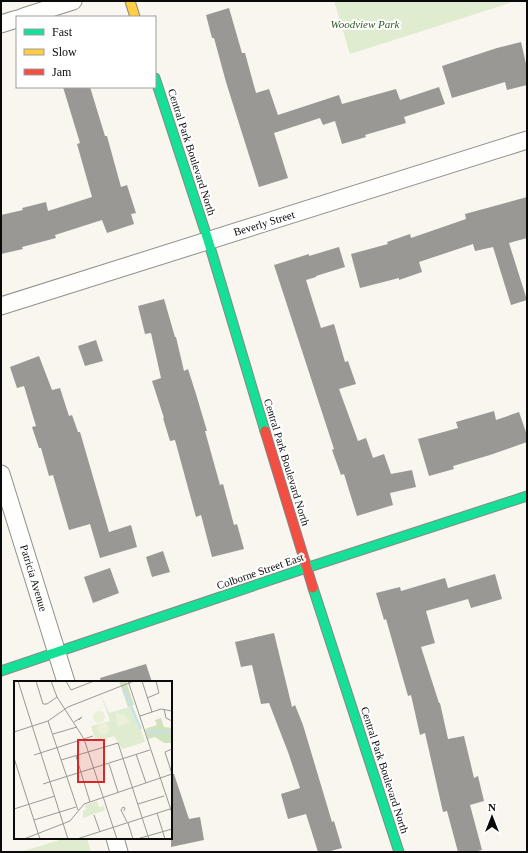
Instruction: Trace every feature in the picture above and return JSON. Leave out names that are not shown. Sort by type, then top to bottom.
[{"type":"street","points":[[26,16],[72,1]]},
{"type":"street","points":[[130,1],[135,16]]},
{"type":"street","points":[[1,24],[16,19]]},
{"type":"street","name":"Central Park Boulevard North","points":[[156,81],[208,240],[306,568],[398,852]]},
{"type":"street","name":"Beverly Street","points":[[1,306],[527,140]]},
{"type":"street","name":"Patricia Avenue","points":[[1,474],[66,681]]},
{"type":"street","name":"Colborne Street East","points":[[1,671],[306,568],[527,496]]},
{"type":"street","points":[[114,839],[119,852]]},
{"type":"green space","name":"Woodview Park","points":[[334,1],[516,1],[350,54]]},
{"type":"green space","points":[[63,839],[87,839],[91,852],[20,852]]},
{"type":"building","points":[[229,8],[242,53],[245,53],[256,93],[269,89],[278,115],[339,95],[342,104],[396,89],[400,100],[439,87],[445,104],[404,117],[406,123],[365,135],[366,137],[342,144],[335,121],[323,125],[320,118],[274,133],[288,178],[259,187],[206,15]]},
{"type":"building","points":[[521,42],[527,68],[527,85],[507,90],[505,82],[452,98],[442,66],[497,48]]},
{"type":"building","points":[[63,88],[90,88],[105,136],[107,136],[121,187],[127,185],[136,213],[131,214],[134,224],[107,233],[102,220],[55,235],[56,238],[22,247],[23,249],[1,254],[1,215],[23,210],[22,208],[46,202],[48,211],[92,197],[77,144],[80,143]]},
{"type":"building","points":[[527,197],[527,238],[509,243],[527,300],[511,305],[493,247],[475,251],[473,244],[419,262],[422,272],[399,280],[399,278],[360,288],[351,254],[388,244],[387,242],[410,234],[411,238],[466,219],[465,214]]},
{"type":"building","points":[[339,247],[345,267],[306,280],[321,328],[334,324],[345,362],[348,361],[356,384],[339,389],[358,441],[366,438],[373,458],[384,454],[391,474],[412,470],[416,487],[390,493],[393,505],[357,516],[344,474],[341,475],[332,450],[334,449],[274,265],[309,254],[309,256]]},
{"type":"building","points":[[164,299],[176,337],[184,371],[188,369],[196,394],[207,431],[205,431],[220,485],[223,484],[234,525],[237,524],[244,549],[212,557],[201,515],[196,517],[175,440],[170,441],[152,381],[161,378],[151,333],[145,334],[138,306]]},
{"type":"building","points":[[96,340],[103,361],[85,366],[78,346]]},
{"type":"building","points":[[39,356],[52,390],[60,388],[69,416],[72,415],[78,432],[80,432],[109,532],[131,525],[137,547],[100,558],[90,524],[69,530],[53,475],[49,476],[41,448],[39,448],[32,427],[36,426],[24,386],[17,388],[10,367]]},
{"type":"building","points":[[494,411],[496,420],[519,412],[527,435],[527,442],[453,466],[454,469],[429,476],[418,439],[458,428],[456,422]]},
{"type":"building","points":[[163,551],[170,572],[152,577],[146,557]]},
{"type":"building","points":[[110,568],[119,593],[93,603],[84,577]]},
{"type":"building","points":[[495,574],[502,599],[471,608],[468,599],[426,611],[435,643],[421,647],[440,703],[448,739],[464,736],[474,778],[478,776],[484,801],[470,805],[482,850],[473,852],[458,852],[447,811],[443,812],[425,733],[420,735],[411,695],[408,696],[386,619],[384,620],[376,593],[400,587],[401,591],[445,578],[448,588]]},
{"type":"building","points":[[274,633],[292,707],[295,705],[303,725],[332,822],[334,821],[342,848],[327,852],[318,852],[306,814],[288,819],[281,794],[300,788],[269,703],[261,704],[252,665],[241,667],[235,642]]},
{"type":"building","points":[[146,664],[152,681],[101,681],[100,678]]},
{"type":"building","points":[[172,774],[174,774],[189,819],[200,817],[204,840],[171,847]]},
{"type":"traffic: fast","points":[[156,81],[208,240],[265,431]]},
{"type":"traffic: fast","points":[[1,671],[306,568],[527,496]]},
{"type":"traffic: fast","points":[[313,588],[399,852]]},
{"type":"traffic: slow","points":[[130,1],[135,16]]},
{"type":"traffic: jam","points":[[265,431],[313,588]]}]
